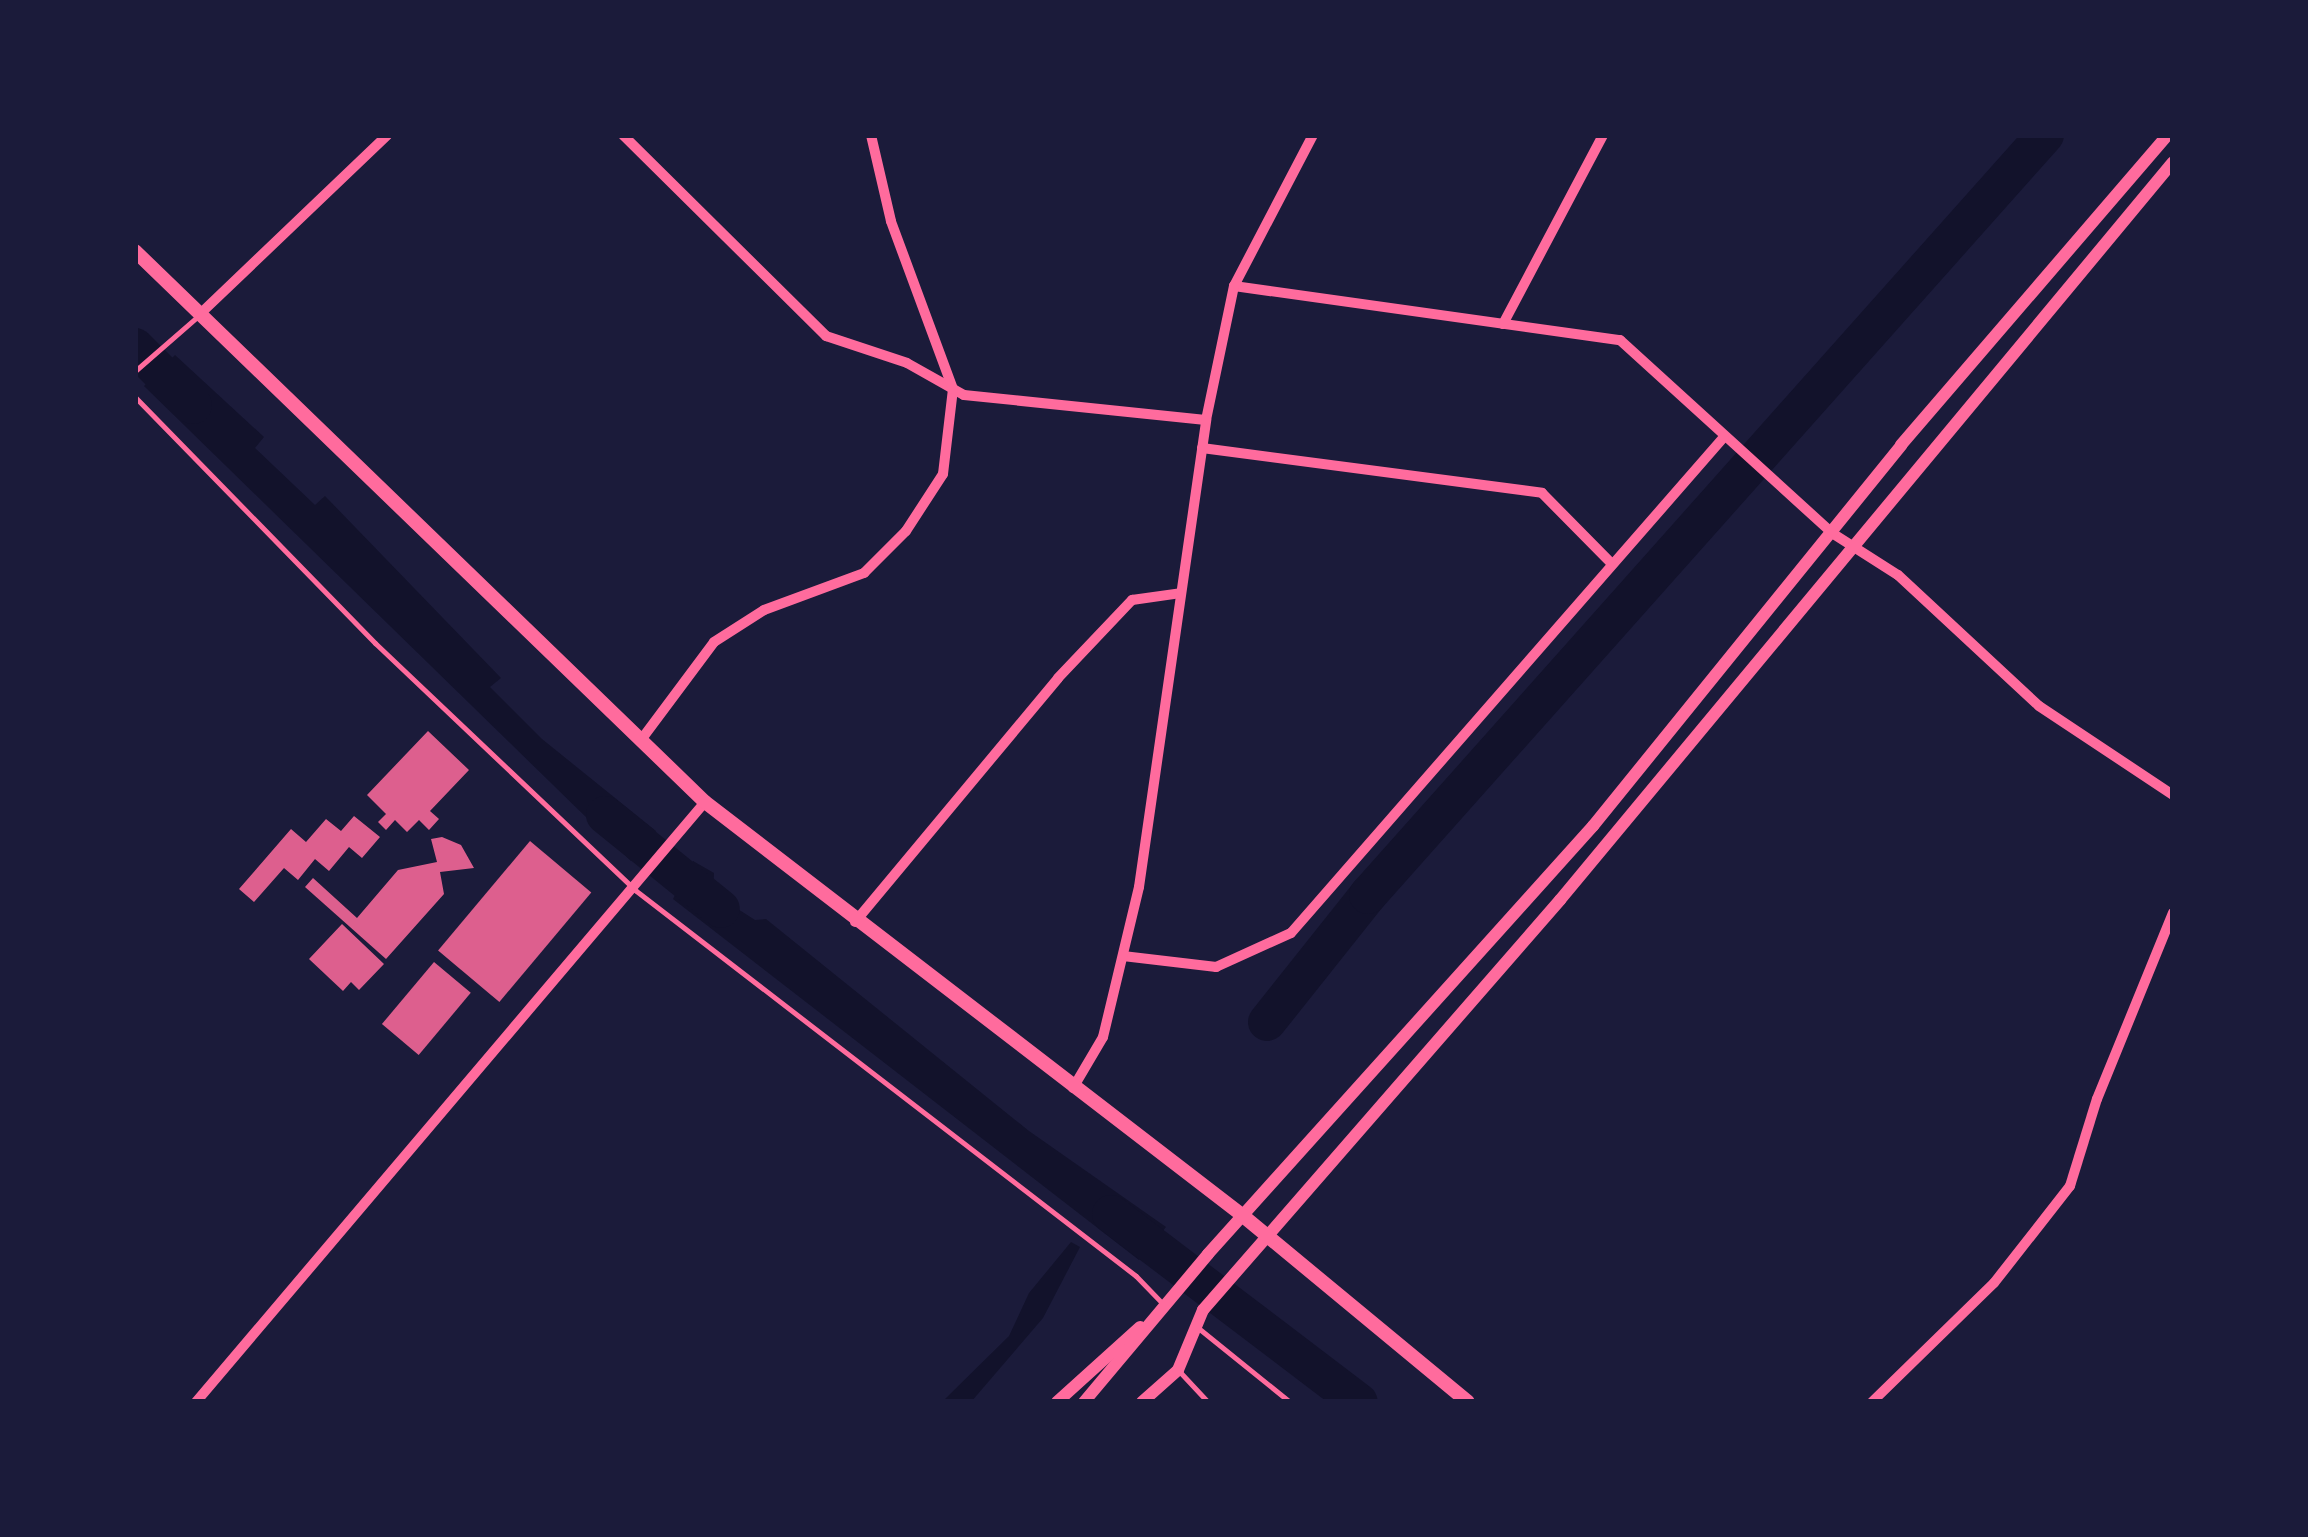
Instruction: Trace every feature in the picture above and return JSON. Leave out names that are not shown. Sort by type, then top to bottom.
[{"type":"main road","points":[[135,250],[705,802],[854,923],[1242,1216],[1468,1402]]},
{"type":"street","points":[[200,314],[387,135]]},
{"type":"street","points":[[623,135],[803,318],[826,336],[907,363],[953,389],[1206,420]]},
{"type":"street","points":[[641,740],[714,642],[764,610],[864,573],[906,531],[942,474],[953,389],[891,221],[871,135]]},
{"type":"street","points":[[1073,1088],[1104,1037],[1139,887],[1206,420],[1234,286],[1313,135]]},
{"type":"street","points":[[1503,324],[1603,135]]},
{"type":"street","points":[[1084,1402],[1173,1293],[1594,826],[1832,533],[2168,135]]},
{"type":"street","points":[[1142,1402],[1178,1370],[1202,1310],[1560,900],[1852,543],[2173,162]]},
{"type":"street","points":[[1234,286],[1620,340],[1775,484],[1832,533],[1898,575],[2039,706],[2173,795]]},
{"type":"street","points":[[1122,956],[1216,967],[1291,934],[1724,437]]},
{"type":"street","points":[[1202,448],[1542,492],[1611,563]]},
{"type":"street","points":[[854,923],[1058,678],[1132,600],[1181,593]]},
{"type":"street","points":[[196,1402],[635,890],[705,802]]},
{"type":"street","points":[[1872,1402],[1994,1283],[2070,1186],[2097,1099],[2173,914]]},
{"type":"street","points":[[1057,1402],[1164,1305]]},
{"type":"lane","points":[[135,371],[200,314]]},
{"type":"lane","points":[[135,397],[375,643],[635,890],[1136,1276],[1164,1305]]},
{"type":"lane","points":[[1194,1326],[1290,1402]]},
{"type":"lane","points":[[1178,1370],[1208,1402]]},
{"type":"shaded area","points":[[175,355],[264,437],[255,448],[315,505],[325,496],[501,678],[490,687],[542,739],[656,831],[631,861],[144,386]]},
{"type":"shaded area","points":[[693,861],[714,873],[713,893],[755,920],[766,919],[1029,1131],[1166,1227],[1139,1260],[673,899]]},
{"type":"shaded area","points":[[1071,1242],[1080,1247],[1043,1318],[971,1402],[942,1402],[1009,1336],[1029,1293]]},
{"type":"building","points":[[428,731],[469,770],[430,811],[439,819],[429,830],[419,820],[407,832],[395,820],[386,830],[378,822],[386,814],[367,795]]},
{"type":"building","points":[[354,816],[380,837],[362,858],[349,847],[329,871],[315,859],[298,880],[284,868],[254,902],[239,889],[291,829],[306,842],[326,819],[341,831]]},
{"type":"building","points":[[442,837],[461,845],[474,868],[440,872],[444,894],[386,959],[305,887],[313,878],[357,918],[398,870],[437,862],[431,839]]},
{"type":"building","points":[[530,841],[591,892],[499,1002],[438,951]]},
{"type":"building","points":[[342,924],[384,964],[359,990],[351,982],[343,991],[309,959]]},
{"type":"building","points":[[434,962],[471,993],[419,1055],[382,1024]]},
{"type":"waterway","points":[[1267,1022],[1368,895],[2045,135]]},
{"type":"waterway","points":[[135,347],[193,405]]},
{"type":"waterway","points":[[605,815],[721,909]]},
{"type":"waterway","points":[[1111,1214],[1359,1402]]}]
